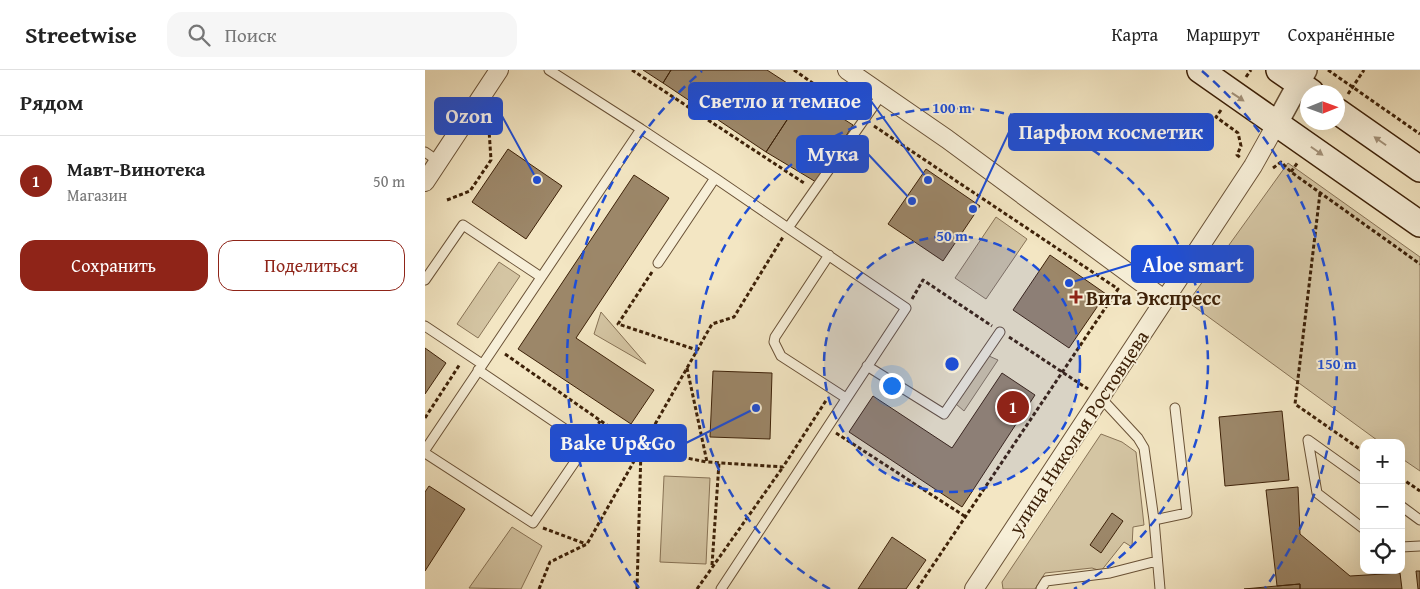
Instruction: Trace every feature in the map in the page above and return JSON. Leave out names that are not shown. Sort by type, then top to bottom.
[{"type":"main road","points":[[1200,70],[1420,224]]},
{"type":"main road","points":[[1345,117],[1420,169]]},
{"type":"street","points":[[425,182],[432,157],[499,70]]},
{"type":"street","points":[[847,70],[947,139],[1165,300]]},
{"type":"street","name":"улица Николая Ростовцева","points":[[974,589],[1253,166],[1299,79]]},
{"type":"lane","points":[[549,70],[715,178],[906,308],[721,589]]},
{"type":"lane","points":[[788,228],[882,94]]},
{"type":"lane","points":[[425,326],[467,354],[480,368],[587,444],[533,523],[425,451],[480,368],[494,346],[641,129]]},
{"type":"lane","points":[[658,263],[715,178]]},
{"type":"lane","points":[[425,280],[463,225],[541,276]]},
{"type":"lane","points":[[829,255],[775,336],[774,342],[781,356],[846,398]]},
{"type":"lane","points":[[867,366],[945,414],[1000,332]]},
{"type":"lane","points":[[1101,398],[1138,438],[1144,448],[1154,520],[1160,589]]},
{"type":"lane","points":[[1154,520],[1187,513],[1175,408]]},
{"type":"lane","points":[[1360,477],[1307,440],[1317,493],[1360,526]]},
{"type":"lane","points":[[1405,509],[1420,520]]},
{"type":"lane","points":[[1405,547],[1420,546]]},
{"type":"lane","points":[[1041,589],[1047,581],[1110,573],[1157,561]]},
{"type":"path","points":[[632,70],[815,190]]},
{"type":"path","points":[[794,70],[1118,290],[917,589]]},
{"type":"path","points":[[1251,70],[1216,117],[1238,133],[1241,146],[1237,155],[1266,175],[1281,162],[1320,193],[1420,264]]},
{"type":"path","points":[[1328,70],[1420,134]]},
{"type":"path","points":[[1353,88],[1364,70]]},
{"type":"path","points":[[447,200],[470,191],[491,160],[489,130]]},
{"type":"path","points":[[1320,193],[1295,404],[1360,449]]},
{"type":"path","points":[[539,589],[550,562],[587,544],[712,324],[734,318],[788,228]]},
{"type":"path","points":[[658,263],[619,324],[697,350]]},
{"type":"path","points":[[494,346],[641,449],[707,462],[783,467]]},
{"type":"path","points":[[425,418],[467,354]]},
{"type":"path","points":[[687,367],[707,462]]},
{"type":"path","points":[[697,589],[783,467],[833,390]]},
{"type":"path","points":[[827,426],[966,517]]},
{"type":"path","points":[[637,589],[641,449]]},
{"type":"path","points":[[712,566],[719,463]]},
{"type":"path","points":[[1405,481],[1420,491]]},
{"type":"shaded area","points":[[1288,163],[1420,257],[1420,471],[1405,461],[1405,439],[1376,439],[1188,302]]},
{"type":"shaded area","points":[[996,217],[1027,239],[986,299],[955,278]]},
{"type":"shaded area","points":[[499,262],[520,276],[478,338],[457,324]]},
{"type":"shaded area","points":[[601,312],[646,364],[594,334]]},
{"type":"shaded area","points":[[989,356],[998,360],[964,411],[956,404]]},
{"type":"shaded area","points":[[1101,434],[1122,442],[1136,452],[1144,525],[1133,527],[1132,547],[1124,542],[1101,571],[1092,568],[1045,573],[1035,589],[1003,589],[1002,582]]},
{"type":"shaded area","points":[[664,476],[710,478],[706,564],[660,562]]},
{"type":"shaded area","points":[[512,527],[542,546],[521,589],[469,588]]},
{"type":"building","points":[[643,70],[671,70],[663,83]]},
{"type":"building","points":[[671,70],[767,70],[804,94],[766,152],[663,83]]},
{"type":"building","points":[[804,94],[853,125],[816,182],[766,152]]},
{"type":"building","points":[[508,149],[562,186],[526,239],[472,202]]},
{"type":"building","points":[[926,169],[980,206],[943,261],[888,224]]},
{"type":"building","points":[[634,175],[669,198],[576,338],[654,390],[631,424],[518,349]]},
{"type":"building","points":[[1050,255],[1106,294],[1069,348],[1013,310]]},
{"type":"building","points":[[425,348],[446,363],[425,394]]},
{"type":"building","points":[[713,371],[772,373],[770,439],[710,437]]},
{"type":"building","points":[[1002,373],[1035,395],[962,507],[849,432],[873,396],[952,448]]},
{"type":"building","points":[[1282,411],[1289,480],[1225,486],[1219,417]]},
{"type":"building","points":[[429,486],[465,509],[425,571],[425,492]]},
{"type":"building","points":[[1298,487],[1300,534],[1350,576],[1400,574],[1402,589],[1300,589],[1300,584],[1277,586],[1266,490]]},
{"type":"building","points":[[1112,513],[1123,521],[1101,553],[1090,545]]},
{"type":"building","points":[[892,537],[926,560],[906,589],[858,589]]},
{"type":"building","points":[[1416,571],[1420,571],[1420,589],[1418,589]]},
{"type":"building","points":[[1300,584],[1300,589],[1244,589],[1277,586]]},
{"type":"place","name":"Ozon","points":[[537,180]]},
{"type":"place","name":"Светло и темное","points":[[928,180]]},
{"type":"place","name":"Мука","points":[[912,201]]},
{"type":"place","name":"Парфюм косметик","points":[[973,209]]},
{"type":"place","name":"Aloe smart","points":[[1069,283]]},
{"type":"place","name":"Вита Экспресс","points":[[1076,297]]},
{"type":"place","name":"Мавт-Винотека","points":[[1013,407]]},
{"type":"place","name":"Bake Up&Go","points":[[756,408]]}]
